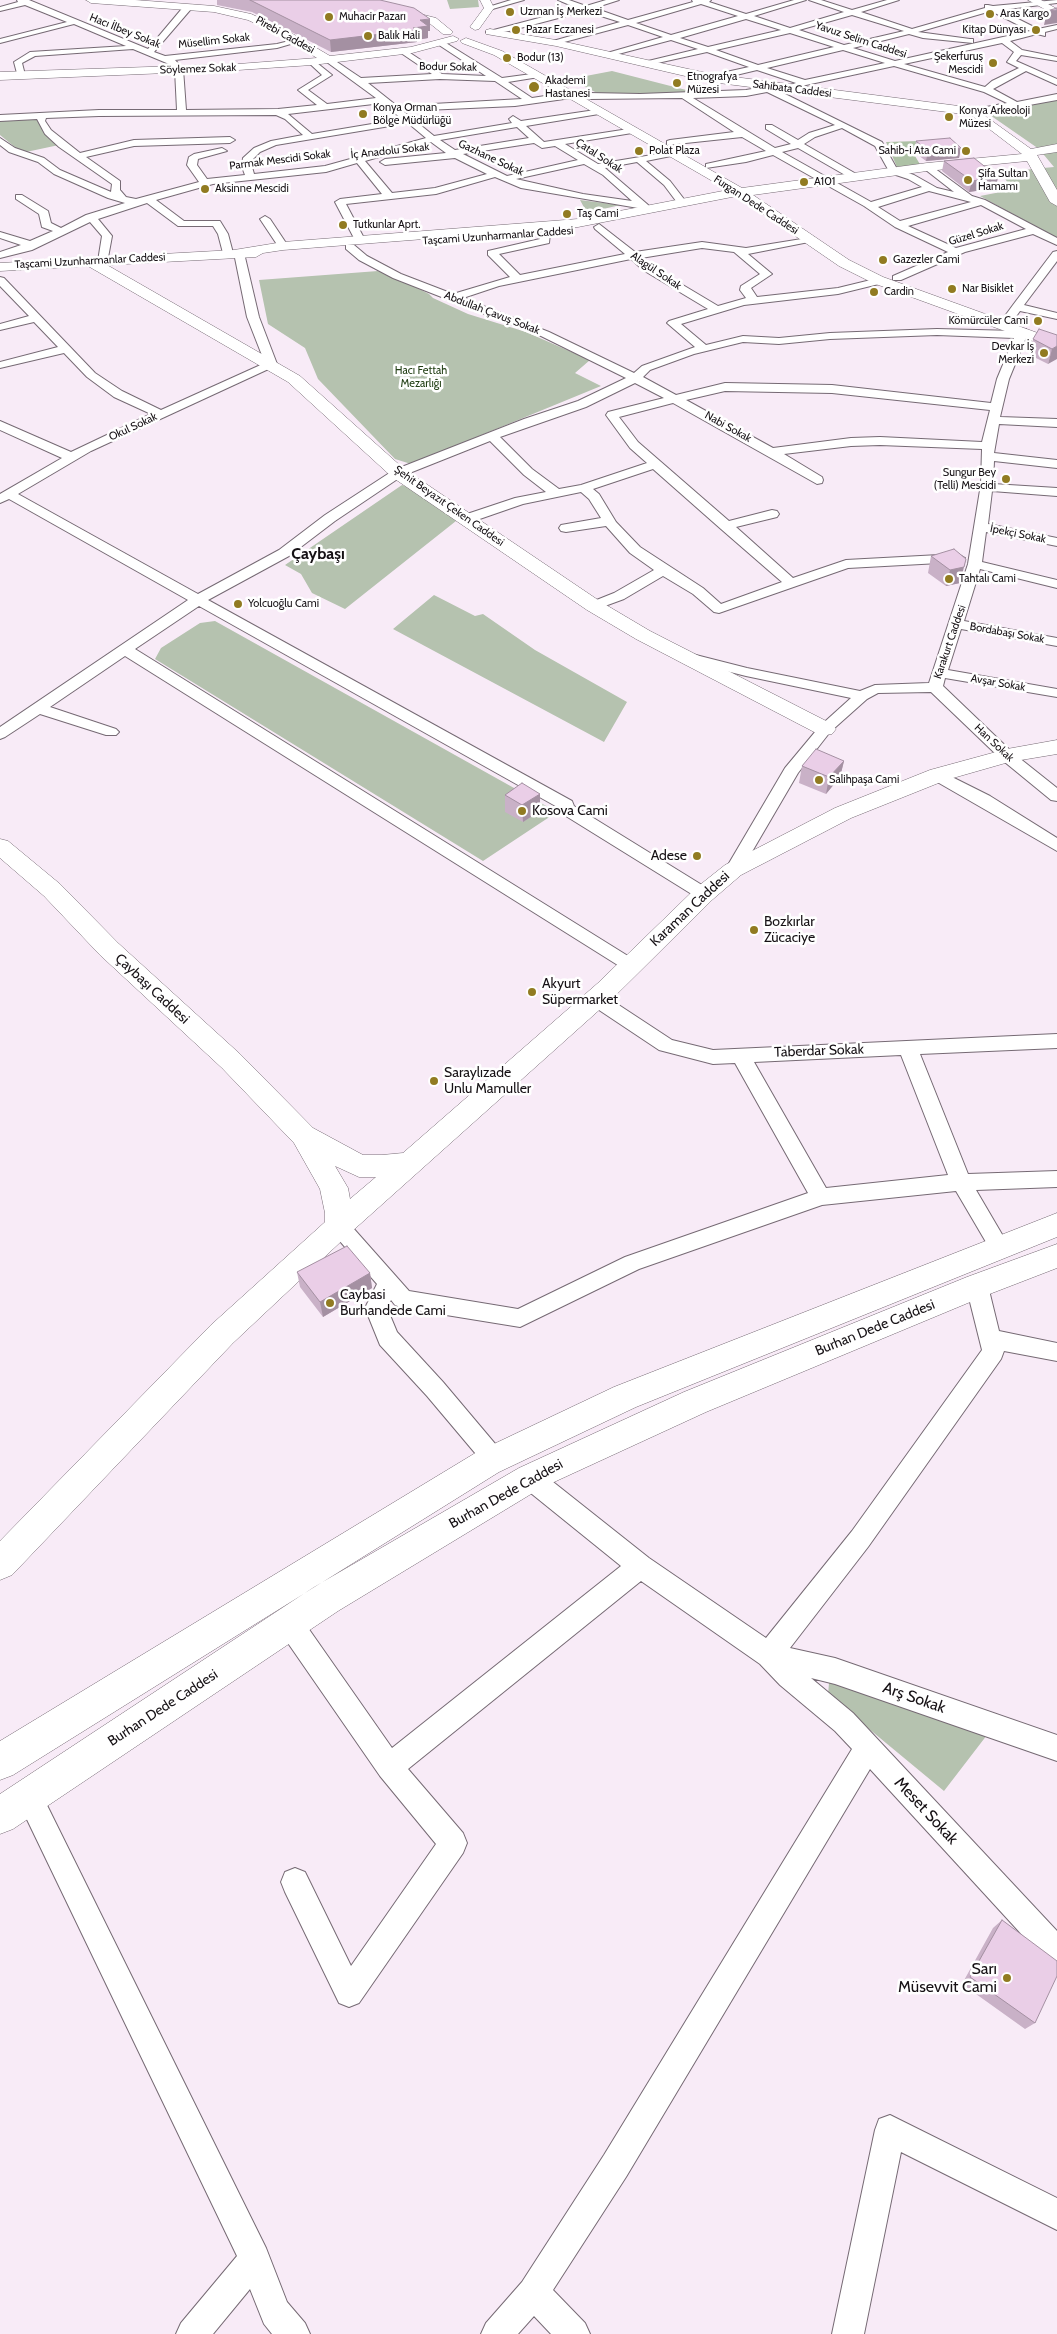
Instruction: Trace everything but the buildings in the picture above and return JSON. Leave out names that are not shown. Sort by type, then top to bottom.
[{"type":"main road","name":"Pirebi Caddesi","points":[[91,0],[214,9],[251,17],[328,60]]},
{"type":"main road","name":"Furgan Dede Caddesi","points":[[351,0],[432,20],[452,39],[498,53],[632,130],[671,148]]},
{"type":"main road","points":[[373,0],[446,17]]},
{"type":"main road","points":[[1036,1],[1057,13]]},
{"type":"main road","points":[[452,39],[467,27],[487,4]]},
{"type":"main road","points":[[467,27],[489,35]]},
{"type":"main road","name":"Furgan Dede Caddesi","points":[[489,35],[671,148],[870,267],[1057,337]]},
{"type":"main road","points":[[452,39],[489,35]]},
{"type":"main road","name":"Sahibata Caddesi","points":[[489,35],[556,43],[711,78],[781,89],[974,112],[1030,155],[1057,202]]},
{"type":"main road","name":"Söylemez Sokak","points":[[0,76],[178,70],[312,62],[399,51],[452,39]]},
{"type":"main road","name":"Taşcami Uzunharmanlar Caddesi","points":[[0,267],[234,253],[561,225],[645,207],[892,171],[1030,155],[1057,148]]},
{"type":"main road","points":[[698,200],[710,195],[716,189],[718,184],[712,172]]},
{"type":"main road","name":"Furgan Dede Caddesi","points":[[745,193],[844,263],[879,281],[1057,345]]},
{"type":"main road","name":"Taşcami Uzunharmanlar Caddesi","points":[[234,253],[283,246],[546,233],[600,227],[745,193]]},
{"type":"main road","name":"Şehit Beyazıt Çeken Caddesi","points":[[96,261],[271,364],[294,380],[398,473],[594,606],[680,654],[825,728]]},
{"type":"main road","name":"Karaman Caddesi","points":[[0,1564],[222,1334],[339,1226],[596,999],[704,894],[733,870],[843,814],[938,775],[1007,756],[1057,747]]},
{"type":"main road","name":"Çaybaşı Caddesi","points":[[0,846],[52,890],[137,976],[231,1061],[303,1135]]},
{"type":"main road","points":[[303,1135],[359,1166],[411,1163]]},
{"type":"main road","points":[[303,1135],[334,1188],[339,1213],[339,1226]]},
{"type":"main road","name":"Burhan Dede Caddesi","points":[[0,1762],[494,1459],[626,1397],[1057,1225]]},
{"type":"main road","name":"Burhan Dede Caddesi","points":[[0,1816],[326,1599],[530,1478],[695,1402],[977,1286],[1057,1256]]},
{"type":"street","points":[[487,4],[520,0]]},
{"type":"street","points":[[562,0],[804,83]]},
{"type":"street","points":[[489,35],[615,0]]},
{"type":"street","points":[[610,55],[802,0]]},
{"type":"street","points":[[814,0],[856,12],[924,36],[990,43]]},
{"type":"street","points":[[647,64],[705,49],[795,31],[895,0]]},
{"type":"street","points":[[0,9],[24,1]]},
{"type":"street","name":"Hacı İlbey Sokak","points":[[24,1],[172,62],[178,70]]},
{"type":"street","points":[[556,43],[701,1]]},
{"type":"street","name":"Yavuz Selim Caddesi","points":[[701,1],[842,47],[987,90],[1017,105]]},
{"type":"street","points":[[711,78],[909,31],[991,9],[1036,1],[1057,1]]},
{"type":"street","points":[[983,4],[1036,33],[1057,38]]},
{"type":"street","points":[[149,53],[188,7]]},
{"type":"street","points":[[0,41],[74,22]]},
{"type":"street","points":[[589,96],[617,98],[685,96],[781,89],[894,62],[1004,40],[1057,27]]},
{"type":"street","points":[[795,31],[826,32]]},
{"type":"street","points":[[871,32],[909,31]]},
{"type":"street","points":[[903,61],[924,36]]},
{"type":"street","points":[[452,39],[498,80],[536,75]]},
{"type":"street","points":[[1004,40],[1019,52],[1057,59]]},
{"type":"street","name":"Müsellim Sokak","points":[[163,59],[277,46],[297,41]]},
{"type":"street","points":[[21,75],[18,62],[33,54],[135,47]]},
{"type":"street","points":[[399,51],[440,76]]},
{"type":"street","points":[[1019,52],[1011,62],[1057,82]]},
{"type":"street","name":"Gazhane Sokak","points":[[328,60],[359,81],[432,139],[455,154],[496,174],[521,185],[645,207]]},
{"type":"street","points":[[312,62],[328,75],[302,90],[326,107]]},
{"type":"street","points":[[987,90],[996,83],[1024,69]]},
{"type":"street","points":[[178,70],[182,113]]},
{"type":"street","points":[[1043,76],[1057,73]]},
{"type":"street","name":"Bodur Sokak","points":[[359,81],[440,76],[498,80],[568,117]]},
{"type":"street","points":[[781,89],[879,144],[892,171],[911,177],[930,188],[982,202],[1057,242]]},
{"type":"street","points":[[393,109],[498,104],[571,95]]},
{"type":"street","points":[[685,96],[743,134],[870,206],[899,225],[956,252]]},
{"type":"street","points":[[974,112],[1057,98]]},
{"type":"street","points":[[0,118],[42,115],[182,113],[246,116],[383,100]]},
{"type":"street","points":[[498,104],[538,143]]},
{"type":"street","name":"Parmak Mescidi Sokak","points":[[0,254],[31,245],[90,217],[147,198],[205,183],[326,169],[361,162],[432,139],[599,111]]},
{"type":"street","points":[[278,112],[288,117],[309,136]]},
{"type":"street","points":[[42,115],[41,121],[54,147]]},
{"type":"street","points":[[205,183],[192,165],[194,158],[236,154],[257,150],[274,143],[309,136],[407,121]]},
{"type":"street","points":[[712,172],[798,144],[812,135],[843,125]]},
{"type":"street","points":[[769,127],[854,177]]},
{"type":"street","name":"İç Anadolu Sokak","points":[[361,162],[455,154],[538,143],[557,143],[632,130]]},
{"type":"street","points":[[597,167],[640,160],[671,148],[743,134]]},
{"type":"street","points":[[80,156],[134,143],[232,136],[236,154],[247,167],[250,177]]},
{"type":"street","points":[[0,141],[12,150],[41,160],[57,172],[110,196],[134,202]]},
{"type":"street","name":"Çatal Sokak","points":[[557,143],[584,161],[597,167],[645,207]]},
{"type":"street","points":[[26,154],[54,147],[80,156],[117,184],[115,191],[122,198]]},
{"type":"street","points":[[0,153],[12,150]]},
{"type":"street","points":[[640,160],[667,183],[682,203]]},
{"type":"street","points":[[507,178],[584,161]]},
{"type":"street","points":[[361,162],[390,197]]},
{"type":"street","points":[[927,167],[969,198]]},
{"type":"street","points":[[355,243],[340,202],[446,189],[496,174]]},
{"type":"street","points":[[870,206],[930,188]]},
{"type":"street","points":[[19,197],[44,213],[46,225],[62,230]]},
{"type":"street","points":[[147,198],[182,224],[216,224],[234,253],[253,317],[271,364]]},
{"type":"street","points":[[899,225],[982,202]]},
{"type":"street","points":[[90,217],[102,228],[106,236],[96,261]]},
{"type":"street","points":[[265,219],[283,246]]},
{"type":"street","name":"Alagül Sokak","points":[[600,227],[647,268],[717,310]]},
{"type":"street","name":"Güzel Sokak","points":[[897,278],[956,252],[1035,230]]},
{"type":"street","points":[[518,279],[492,253],[545,242],[546,233]]},
{"type":"street","points":[[0,235],[31,245],[19,258],[22,265]]},
{"type":"street","points":[[452,298],[497,283],[632,256],[702,245],[737,250],[770,248],[810,239]]},
{"type":"street","name":"Abdullah Çavuş Sokak","points":[[355,243],[363,258],[397,276],[545,334],[635,378]]},
{"type":"street","points":[[737,250],[767,274],[746,286],[745,290],[754,300]]},
{"type":"street","points":[[1008,320],[1057,254]]},
{"type":"street","points":[[0,280],[91,375],[111,390],[160,414]]},
{"type":"street","points":[[704,349],[672,323],[754,300],[838,291],[879,281]]},
{"type":"street","points":[[0,300],[16,296]]},
{"type":"street","points":[[1018,307],[1057,316]]},
{"type":"street","points":[[0,327],[36,318]]},
{"type":"street","points":[[0,734],[199,599],[284,553],[330,518],[398,473],[492,436],[582,404],[635,378],[646,368],[743,338],[779,340],[937,332],[1021,333]]},
{"type":"street","name":"Karakurt Caddesi","points":[[937,680],[976,561],[986,487],[987,451],[993,420],[1003,380],[1021,333]]},
{"type":"street","points":[[0,365],[66,349]]},
{"type":"street","name":"Okul Sokak","points":[[5,497],[71,457],[271,364]]},
{"type":"street","name":"Nabi Sokak","points":[[635,378],[772,452],[817,480]]},
{"type":"street","points":[[791,583],[634,445],[612,415],[725,387],[832,389],[996,407]]},
{"type":"street","points":[[993,420],[1057,423]]},
{"type":"street","points":[[0,425],[71,457]]},
{"type":"street","points":[[492,436],[528,472],[557,494]]},
{"type":"street","points":[[772,452],[870,442],[987,451],[1057,464]]},
{"type":"street","points":[[466,519],[520,501],[584,488],[655,464]]},
{"type":"street","points":[[986,487],[1057,492]]},
{"type":"street","points":[[584,488],[594,497],[610,521],[635,550],[698,591],[719,609],[846,564],[976,561],[1057,584]]},
{"type":"street","points":[[5,497],[199,599],[291,653],[566,805],[567,809],[704,894]]},
{"type":"street","points":[[726,526],[772,514]]},
{"type":"street","points":[[566,528],[610,521]]},
{"type":"street","name":"İpekçi Sokak","points":[[980,527],[1057,542]]},
{"type":"street","points":[[594,606],[619,596],[663,570]]},
{"type":"street","name":"Bordabaşı Sokak","points":[[956,624],[1057,642]]},
{"type":"street","points":[[124,649],[630,965]]},
{"type":"street","points":[[680,654],[746,672],[862,696]]},
{"type":"street","name":"Avşar Sokak","points":[[862,696],[875,690],[937,680],[1057,693]]},
{"type":"street","name":"Han Sokak","points":[[937,680],[1007,756],[1057,796]]},
{"type":"street","points":[[733,870],[791,771],[825,728],[862,696]]},
{"type":"street","points":[[38,708],[111,732]]},
{"type":"street","points":[[938,775],[984,800],[1057,846]]},
{"type":"street","name":"Taberdar Sokak","points":[[596,999],[666,1045],[713,1057],[1057,1041]]},
{"type":"street","points":[[908,1048],[961,1182],[1000,1248]]},
{"type":"street","points":[[740,1055],[821,1197]]},
{"type":"street","points":[[339,1226],[403,1300],[520,1318],[632,1263],[821,1197],[961,1182],[1057,1179]]},
{"type":"street","points":[[388,1284],[376,1308],[388,1338],[435,1389],[494,1459]]},
{"type":"street","points":[[530,1478],[640,1566],[769,1655],[860,1539],[993,1352],[977,1286]]},
{"type":"street","points":[[990,1339],[1057,1352]]},
{"type":"street","points":[[389,1767],[640,1566]]},
{"type":"street","points":[[290,1624],[389,1767],[453,1843],[349,1993],[295,1882]]},
{"type":"street","name":"Meset Sokak","points":[[769,1655],[789,1676],[844,1722],[1057,1952]]},
{"type":"street","name":"Arş Sokak","points":[[769,1655],[835,1671],[1057,1748]]},
{"type":"street","points":[[497,2334],[533,2292],[615,2166],[868,1747]]},
{"type":"street","points":[[30,1796],[255,2259],[275,2312],[294,2334]]},
{"type":"street","points":[[848,2334],[890,2130],[1057,2214]]},
{"type":"street","points":[[192,2334],[255,2259]]},
{"type":"street","points":[[533,2292],[574,2334]]},
{"type":"green space","points":[[447,0],[478,0],[479,7],[450,9]]},
{"type":"green space","points":[[612,71],[694,92],[627,95],[597,93],[570,79]]},
{"type":"green space","points":[[1057,100],[1057,240],[980,196],[1011,190],[1002,172],[1054,167],[1039,149],[987,113]]},
{"type":"green space","points":[[36,118],[47,135],[59,145],[26,152],[16,148],[0,135],[0,121]]},
{"type":"green space","points":[[919,141],[936,143],[935,148],[912,151],[921,166],[897,167],[886,142]]},
{"type":"green space","points":[[580,200],[620,205],[587,213]]},
{"type":"green space","name":"Hacı Fettah Mezarlığı","points":[[378,271],[402,280],[433,298],[468,314],[526,332],[590,360],[575,373],[601,386],[411,464],[395,459],[318,379],[305,348],[268,324],[259,280]]},
{"type":"green space","points":[[402,485],[421,492],[456,521],[345,609],[312,593],[301,574],[285,565]]},
{"type":"green space","points":[[434,595],[475,616],[483,614],[535,650],[627,702],[604,742],[393,629]]},
{"type":"green space","points":[[215,621],[557,812],[483,861],[155,659],[161,648],[200,623]]},
{"type":"green space","points":[[839,1682],[987,1735],[944,1791],[828,1695],[829,1683]]},
{"type":"place","name":"Uzman İş Merkezi","points":[[510,12]]},
{"type":"place","name":"Aras Kargo","points":[[990,14]]},
{"type":"place","name":"Muhacir Pazarı","points":[[329,17]]},
{"type":"place","name":"Pazar Eczanesi","points":[[516,30]]},
{"type":"place","name":"Kitap Dünyası","points":[[1036,30]]},
{"type":"place","name":"Balık Hali","points":[[368,36]]},
{"type":"place","name":"Bodur (13)","points":[[507,58]]},
{"type":"place","name":"Şekerfuruş Mescidi","points":[[993,63]]},
{"type":"place","name":"Etnografya Müzesi","points":[[677,83]]},
{"type":"place","name":"Akademi Hastanesi","points":[[534,87]]},
{"type":"place","name":"Konya Orman Bölge Müdürlüğü","points":[[363,114]]},
{"type":"place","name":"Konya Arkeoloji Müzesi","points":[[949,117]]},
{"type":"place","name":"Polat Plaza","points":[[639,151]]},
{"type":"place","name":"Sahib-i Ata Cami","points":[[966,151]]},
{"type":"place","name":"Şifa Sultan Hamamı","points":[[968,180]]},
{"type":"place","name":"A101","points":[[804,182]]},
{"type":"place","name":"Aksinne Mescidi","points":[[205,189]]},
{"type":"place","name":"Taş Cami","points":[[567,214]]},
{"type":"place","name":"Tutkunlar Aprt.","points":[[343,225]]},
{"type":"place","name":"Gazezler Cami","points":[[883,260]]},
{"type":"place","name":"Nar Bisiklet","points":[[952,289]]},
{"type":"place","name":"Cardin","points":[[874,292]]},
{"type":"place","name":"Kömürcüler Cami","points":[[1038,321]]},
{"type":"place","name":"Devkar İş Merkezi","points":[[1044,353]]},
{"type":"place","name":"Sungur Bey (Telli) Mescidi","points":[[1006,479]]},
{"type":"place","name":"Tahtalı Cami","points":[[949,579]]},
{"type":"place","name":"Yolcuoğlu Cami","points":[[238,604]]},
{"type":"place","name":"Salihpaşa Cami","points":[[819,780]]},
{"type":"place","name":"Kosova Cami","points":[[522,811]]},
{"type":"place","name":"Adese","points":[[697,856]]},
{"type":"place","name":"Bozkırlar Zücaciye","points":[[754,930]]},
{"type":"place","name":"Akyurt Süpermarket","points":[[532,992]]},
{"type":"place","name":"Saraylızade Unlu Mamuller","points":[[434,1081]]},
{"type":"place","name":"Caybasi Burhandede Cami","points":[[330,1303]]},
{"type":"place","name":"Sarı Müsevvit Cami","points":[[1007,1978]]},
{"type":"district","name":"Çaybaşı","points":[[318,554]]}]
